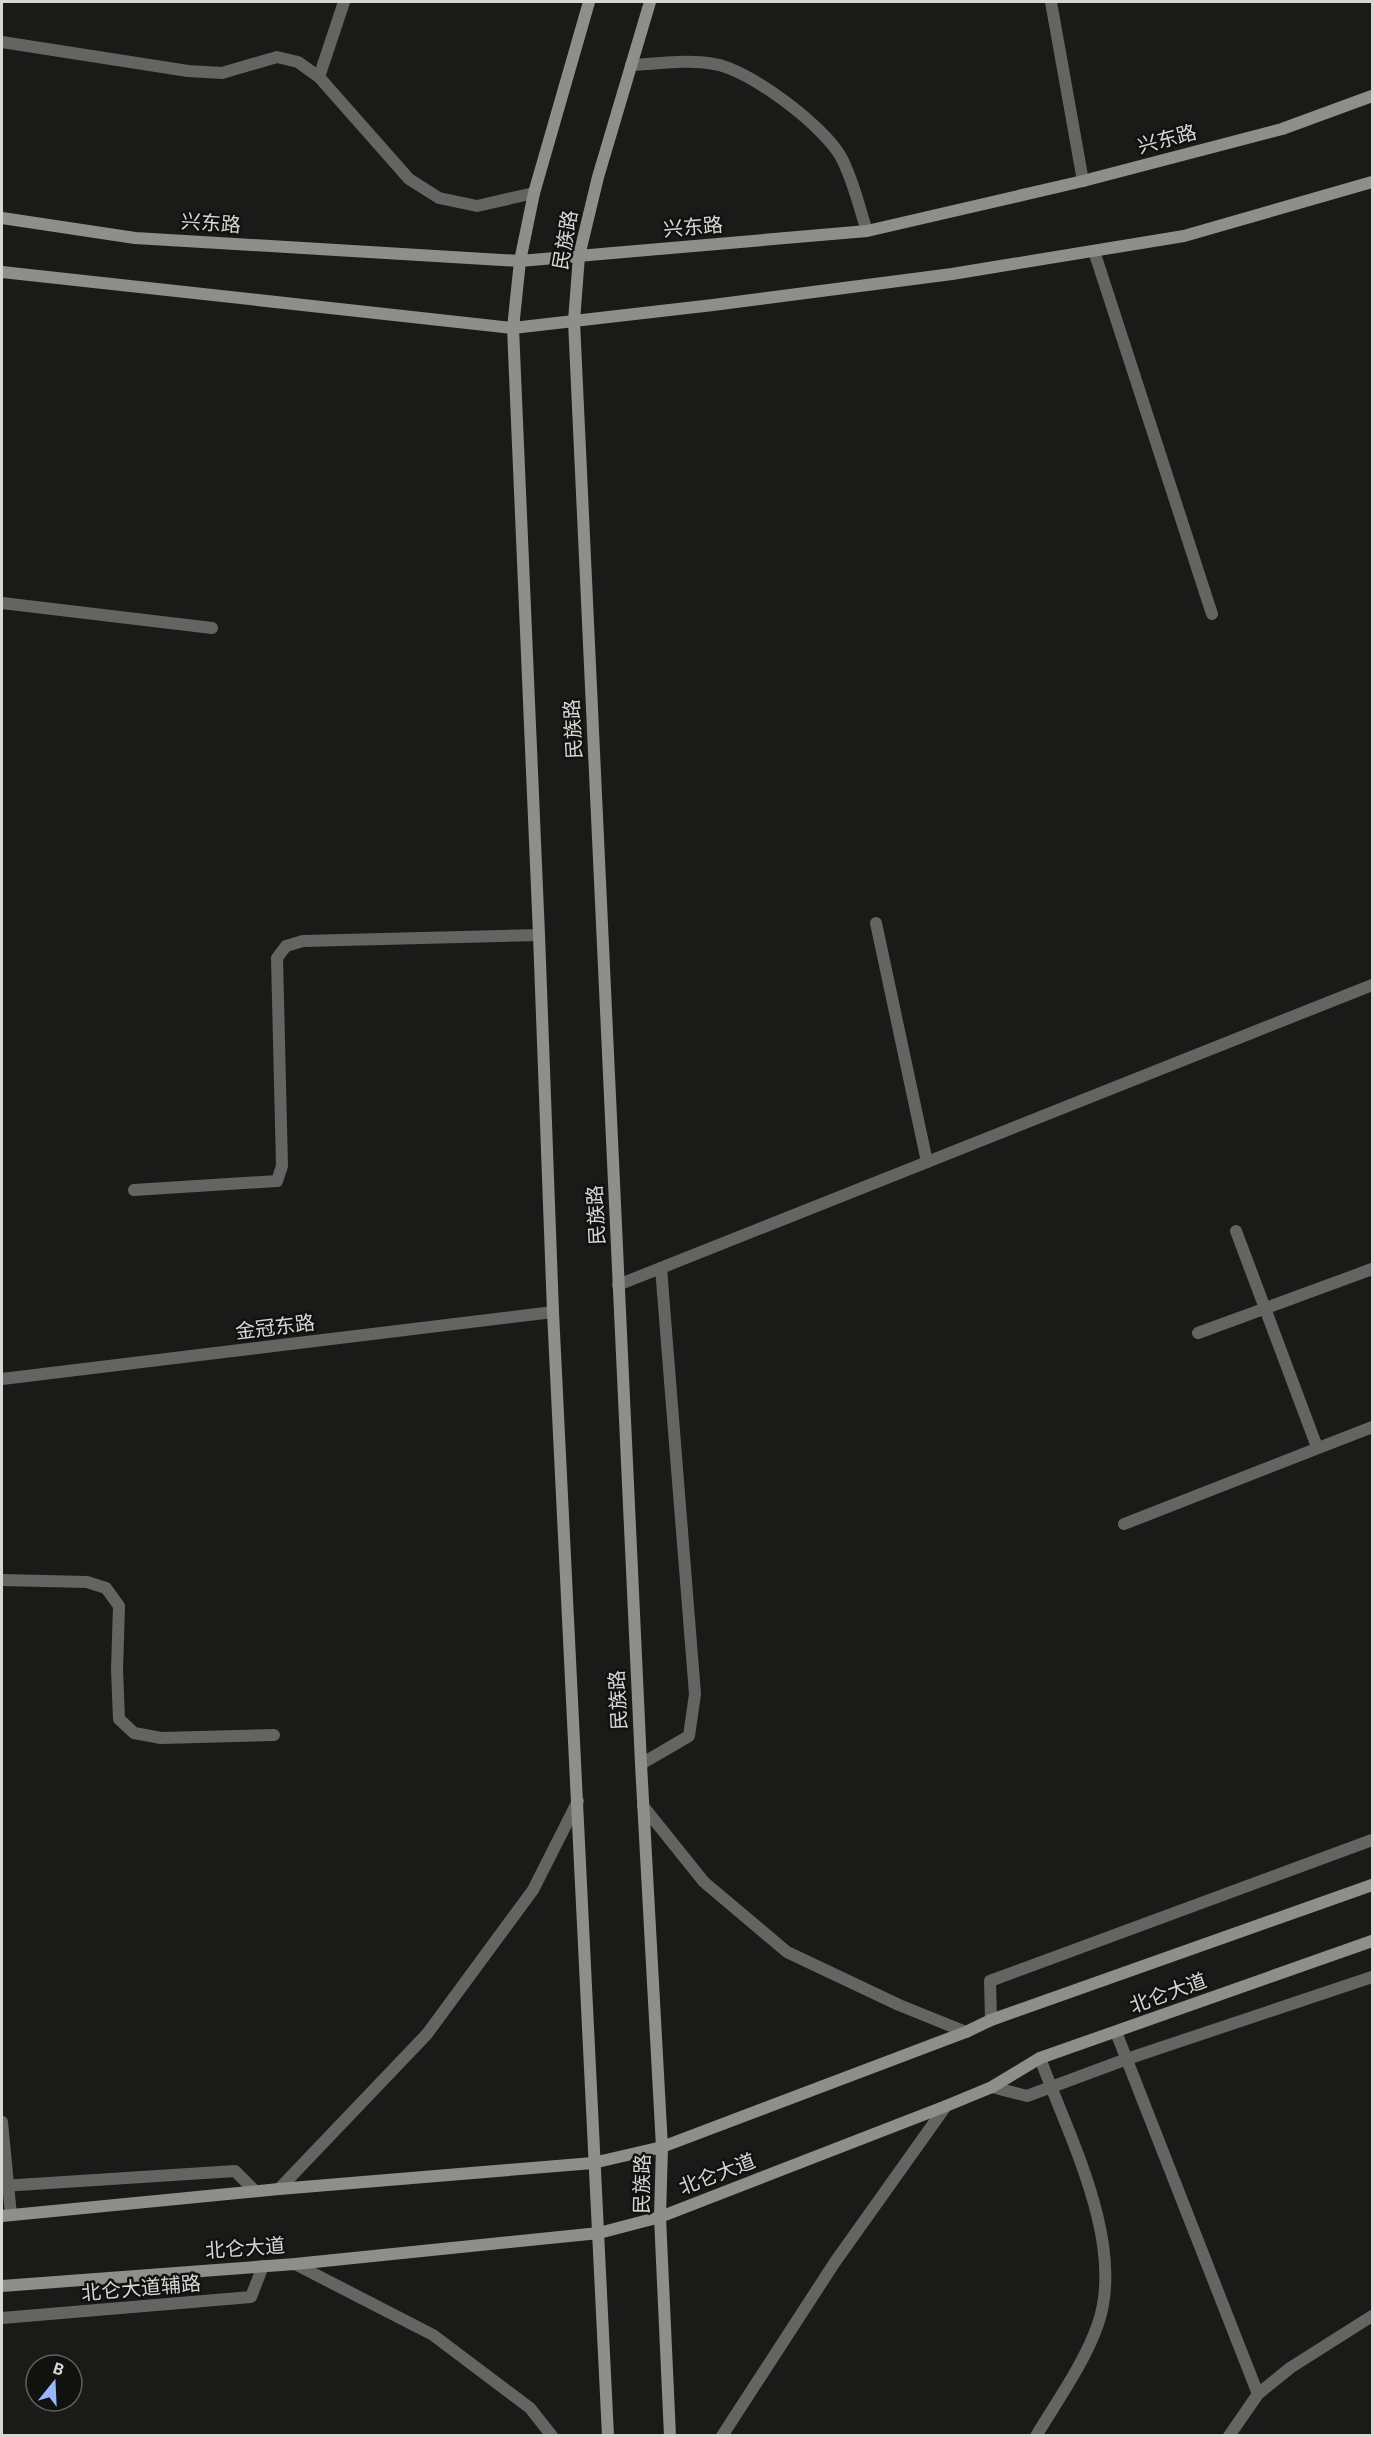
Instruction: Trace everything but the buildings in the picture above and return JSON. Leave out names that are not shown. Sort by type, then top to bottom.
[{"type":"main road","name":"民族路","points":[[589,2],[534,193],[520,261],[513,328],[553,1312],[608,2436]]},
{"type":"main road","name":"民族路","points":[[650,2],[598,177],[579,256],[574,321],[643,1806],[662,2147],[660,2217],[670,2436]]},
{"type":"main road","name":"兴东路","points":[[2,218],[135,238],[520,261],[867,231],[1083,181],[1282,129],[1372,96]]},
{"type":"main road","points":[[2,272],[513,328],[712,306],[952,274],[1184,236],[1372,182]]},
{"type":"main road","name":"北仑大道","points":[[6,2215],[255,2191],[593,2163],[662,2147],[966,2032],[991,2020],[1372,1885]]},
{"type":"main road","name":"北仑大道","points":[[2,2286],[295,2264],[599,2233],[660,2217],[946,2106],[992,2087],[1040,2058],[1372,1941]]},
{"type":"street","points":[[320,77],[344,2]]},
{"type":"street","points":[[1051,2],[1083,181]]},
{"type":"street","points":[[2,42],[188,71],[222,73],[277,57],[298,62],[320,77],[409,179],[439,198],[477,206],[534,193]]},
{"type":"street","points":[[631,64],[697,62],[715,64],[735,70],[781,99],[831,141],[843,159],[867,231]]},
{"type":"street","points":[[1094,251],[1212,614]]},
{"type":"street","points":[[2,603],[212,628]]},
{"type":"street","points":[[876,923],[927,1162]]},
{"type":"street","points":[[134,1190],[277,1180],[282,1166],[277,958],[286,946],[303,941],[539,935]]},
{"type":"street","points":[[618,1285],[1372,985]]},
{"type":"street","points":[[1236,1231],[1317,1447]]},
{"type":"street","points":[[641,1764],[689,1736],[695,1694],[661,1268]]},
{"type":"street","points":[[1197,1333],[1372,1269]]},
{"type":"street","name":"金冠东路","points":[[2,1379],[553,1312]]},
{"type":"street","points":[[1124,1524],[1372,1426]]},
{"type":"street","points":[[2,1580],[87,1582],[106,1588],[119,1606],[117,1670],[119,1719],[134,1733],[161,1738],[274,1735]]},
{"type":"street","points":[[279,2189],[427,2034],[533,1890],[578,1800]]},
{"type":"street","points":[[643,1806],[704,1882],[787,1952],[899,2005],[966,2032]]},
{"type":"street","points":[[991,2020],[990,1981],[1372,1840]]},
{"type":"street","points":[[992,2087],[1027,2096],[1127,2059],[1372,1977]]},
{"type":"street","points":[[1116,2032],[1258,2394]]},
{"type":"street","points":[[1036,2436],[1094,2333],[1102,2303],[1105,2272],[1104,2243],[1094,2201],[1040,2058]]},
{"type":"street","points":[[722,2436],[834,2262],[946,2106]]},
{"type":"street","points":[[2,2122],[6,2215]]},
{"type":"street","points":[[5,2186],[235,2171],[255,2191]]},
{"type":"street","points":[[295,2264],[433,2335],[530,2408],[552,2436]]},
{"type":"street","name":"北仑大道辅路","points":[[2,2318],[251,2297],[263,2266]]},
{"type":"street","points":[[1229,2436],[1258,2394],[1290,2368],[1372,2316]]}]
